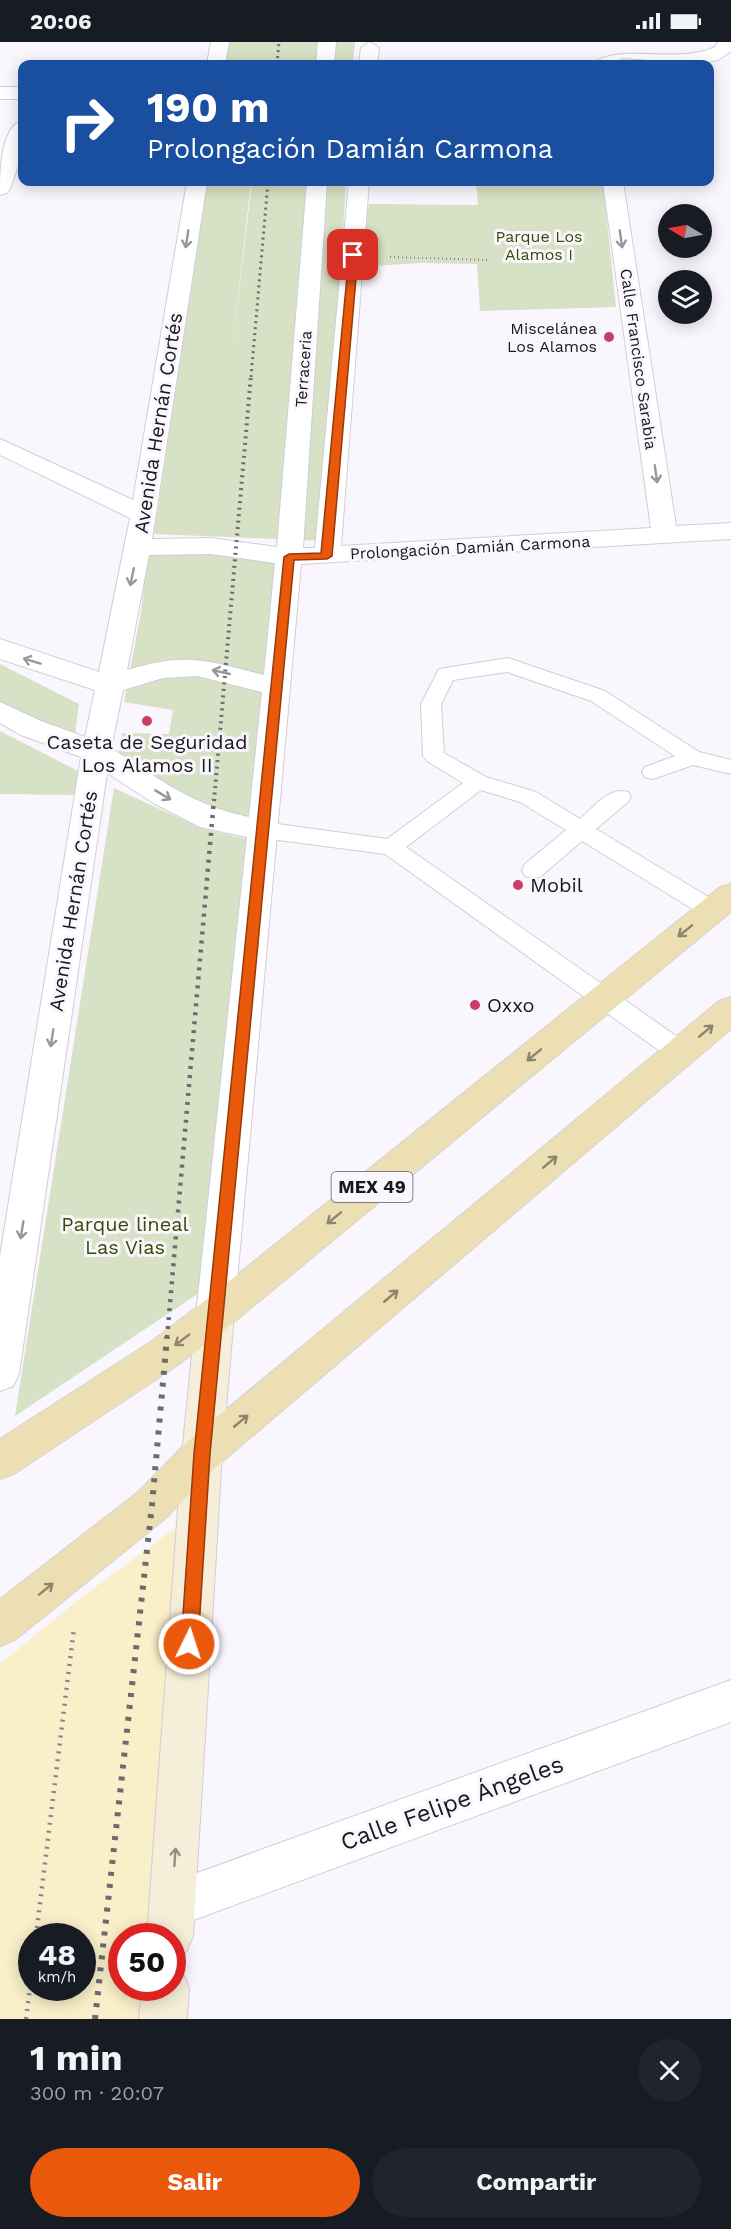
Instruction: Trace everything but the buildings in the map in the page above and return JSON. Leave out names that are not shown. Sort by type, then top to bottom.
[{"type":"main road","name":"MEX 49","points":[[0,1461],[165,1353],[215,1315],[722,902]]},
{"type":"main road","points":[[0,1625],[152,1505],[202,1454],[731,1010]]},
{"type":"main road","points":[[171,1921],[202,1454],[215,1315]]},
{"type":"main road","points":[[163,2019],[164,2001]]},
{"type":"street","points":[[217,60],[220,42]]},
{"type":"street","points":[[325,60],[327,42]]},
{"type":"street","points":[[587,44],[602,60]]},
{"type":"street","points":[[605,60],[621,52],[698,58],[726,52]]},
{"type":"street","points":[[0,93],[18,93]]},
{"type":"street","points":[[0,189],[18,138]]},
{"type":"street","name":"Avenida Hernán Cortés","points":[[0,1374],[96,752],[138,547],[196,186]]},
{"type":"street","name":"Terraceria","points":[[289,557],[317,186]]},
{"type":"street","points":[[327,556],[359,186]]},
{"type":"street","name":"Calle Francisco Sarabia","points":[[614,186],[665,536]]},
{"type":"street","points":[[0,446],[142,514]]},
{"type":"street","name":"Prolongación Damián Carmona","points":[[138,547],[211,546],[289,557],[327,556],[731,531]]},
{"type":"street","points":[[215,1315],[289,557]]},
{"type":"street","points":[[0,648],[18,656],[109,684],[161,669],[197,667],[277,687]]},
{"type":"street","points":[[0,711],[32,728],[96,752],[165,797],[211,820],[263,830]]},
{"type":"street","name":"Calle Felipe Ángeles","points":[[171,1921],[731,1701]]},
{"type":"lane","points":[[722,902],[581,830],[528,797],[478,782],[434,756],[431,704],[446,674],[508,665],[598,696],[692,758],[731,767]]},
{"type":"lane","points":[[653,772],[692,758]]},
{"type":"lane","points":[[391,847],[478,782]]},
{"type":"lane","points":[[533,870],[620,797]]},
{"type":"lane","points":[[263,830],[391,847],[493,907],[603,998],[680,1052]]},
{"type":"path","points":[[353,255],[489,260]]},
{"type":"path","points":[[38,1923],[80,1561]]},
{"type":"path","points":[[26,2019],[28,2001]]},
{"type":"green space","points":[[229,42],[355,42],[353,60],[226,60]]},
{"type":"green space","points":[[206,186],[251,186],[232,351],[252,186],[346,186],[325,541],[154,534]]},
{"type":"green space","name":"Parque Los Alamos I","points":[[476,186],[603,186],[616,307],[480,311],[477,264],[422,263],[353,267],[369,204],[478,205]]},
{"type":"green space","points":[[148,549],[286,558],[255,817],[216,810],[117,764],[122,733],[169,734],[173,710],[124,702],[141,612]]},
{"type":"green space","points":[[0,664],[79,704],[74,743],[0,704]]},
{"type":"green space","points":[[0,731],[86,775],[78,795],[0,794]]},
{"type":"green space","name":"Parque lineal Las Vias","points":[[114,788],[203,829],[252,840],[199,1293],[15,1416]]},
{"type":"sand","points":[[182,1523],[149,1923],[108,1923],[108,2001],[143,2001],[142,2019],[0,2019],[0,1664],[78,1600]]},
{"type":"railway","points":[[277,60],[279,42]]},
{"type":"railway","points":[[251,377],[268,186]]},
{"type":"railway","points":[[214,801],[251,375]]},
{"type":"railway","points":[[167,1338],[214,799]]},
{"type":"railway","points":[[95,2019],[152,1505],[167,1337]]},
{"type":"place","name":"Miscelánea Los Alamos","points":[[609,337]]},
{"type":"place","name":"Caseta de Seguridad Los Alamos II","points":[[147,721]]},
{"type":"place","name":"Mobil","points":[[518,885]]},
{"type":"place","name":"Oxxo","points":[[475,1005]]},
{"type":"route","points":[[189,1644],[202,1454],[289,557],[327,556],[353,255]]}]
